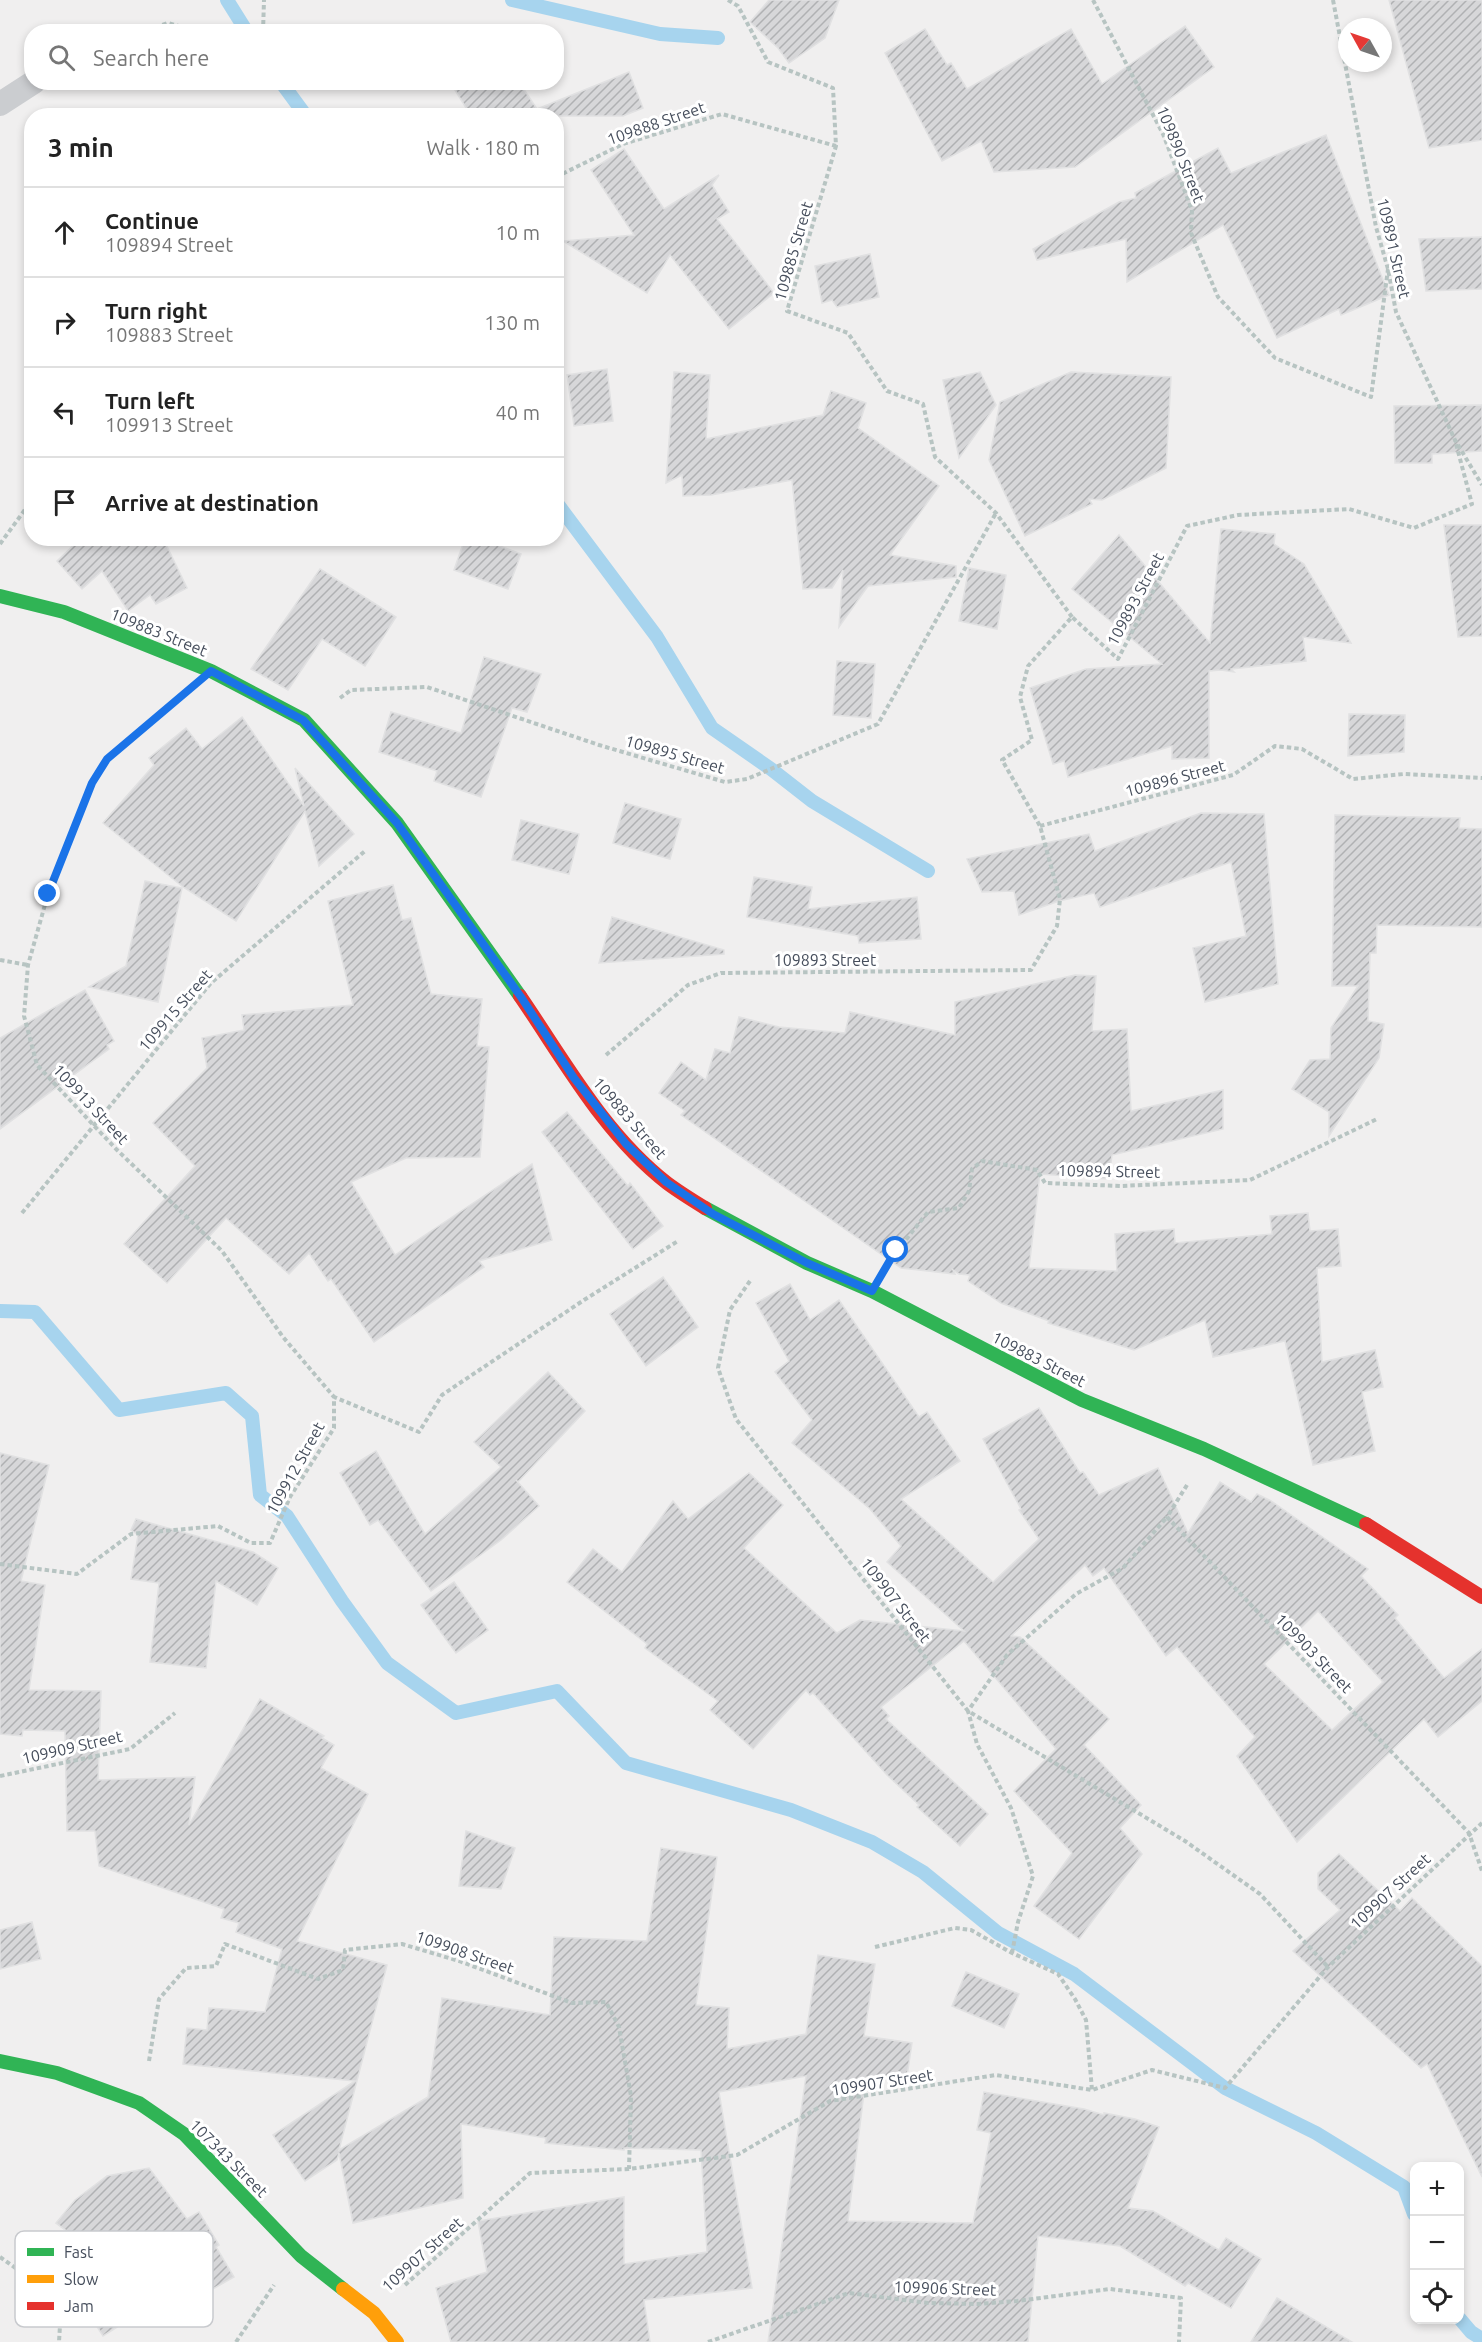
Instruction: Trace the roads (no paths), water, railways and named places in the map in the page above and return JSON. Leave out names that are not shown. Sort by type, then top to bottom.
[{"type":"street","name":"109883 Street","points":[[0,596],[64,612],[211,671],[303,720],[397,823],[521,997],[574,1078],[626,1144],[666,1182],[713,1214],[776,1247],[872,1291],[1082,1400],[1204,1449],[1369,1525],[1482,1597]]},
{"type":"street","name":"107343 Street","points":[[0,2061],[57,2073],[139,2103],[184,2134],[301,2256],[374,2313],[397,2342]]},
{"type":"lane","points":[[0,105],[24,89]]},
{"type":"waterway","points":[[227,0],[242,24]]},
{"type":"waterway","points":[[512,0],[660,34],[718,38]]},
{"type":"waterway","points":[[287,90],[300,108]]},
{"type":"waterway","points":[[564,513],[657,637],[712,728],[812,801],[928,871]]},
{"type":"waterway","points":[[0,1311],[35,1312],[119,1410],[226,1393],[252,1416],[260,1495],[287,1516],[342,1601],[387,1663],[456,1713],[557,1691],[626,1763],[791,1810],[872,1842],[923,1872],[998,1933],[1074,1974],[1225,2088],[1316,2133],[1404,2187],[1410,2203]]},
{"type":"waterway","points":[[1464,2324],[1482,2339]]}]
